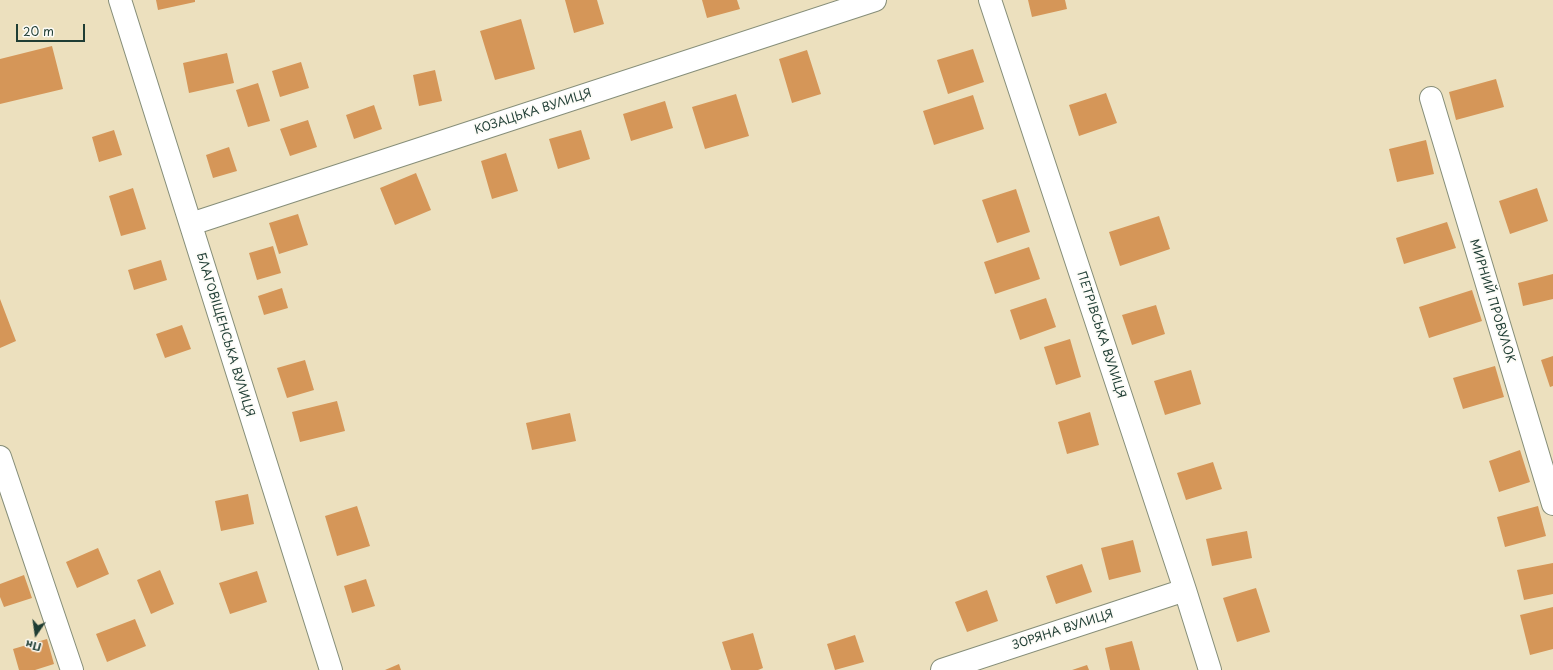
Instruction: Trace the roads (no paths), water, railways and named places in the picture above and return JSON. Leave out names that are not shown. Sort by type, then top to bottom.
[{"type":"street","name":"БЛАГОВІЩЕНСЬКА ВУЛИЦЯ","points":[[120,0],[331,670]]},
{"type":"street","name":"КОЗАЦЬКА ВУЛИЦЯ","points":[[190,224],[874,0]]},
{"type":"street","name":"ПЕТРІВСЬКА ВУЛИЦЯ","points":[[990,0],[1185,590],[1210,670]]},
{"type":"street","name":"МИРНИЙ ПРОВУЛОК","points":[[1431,98],[1553,504]]},
{"type":"street","points":[[0,457],[72,670]]},
{"type":"street","name":"ЗОРЯНА ВУЛИЦЯ","points":[[942,670],[1185,590]]}]
